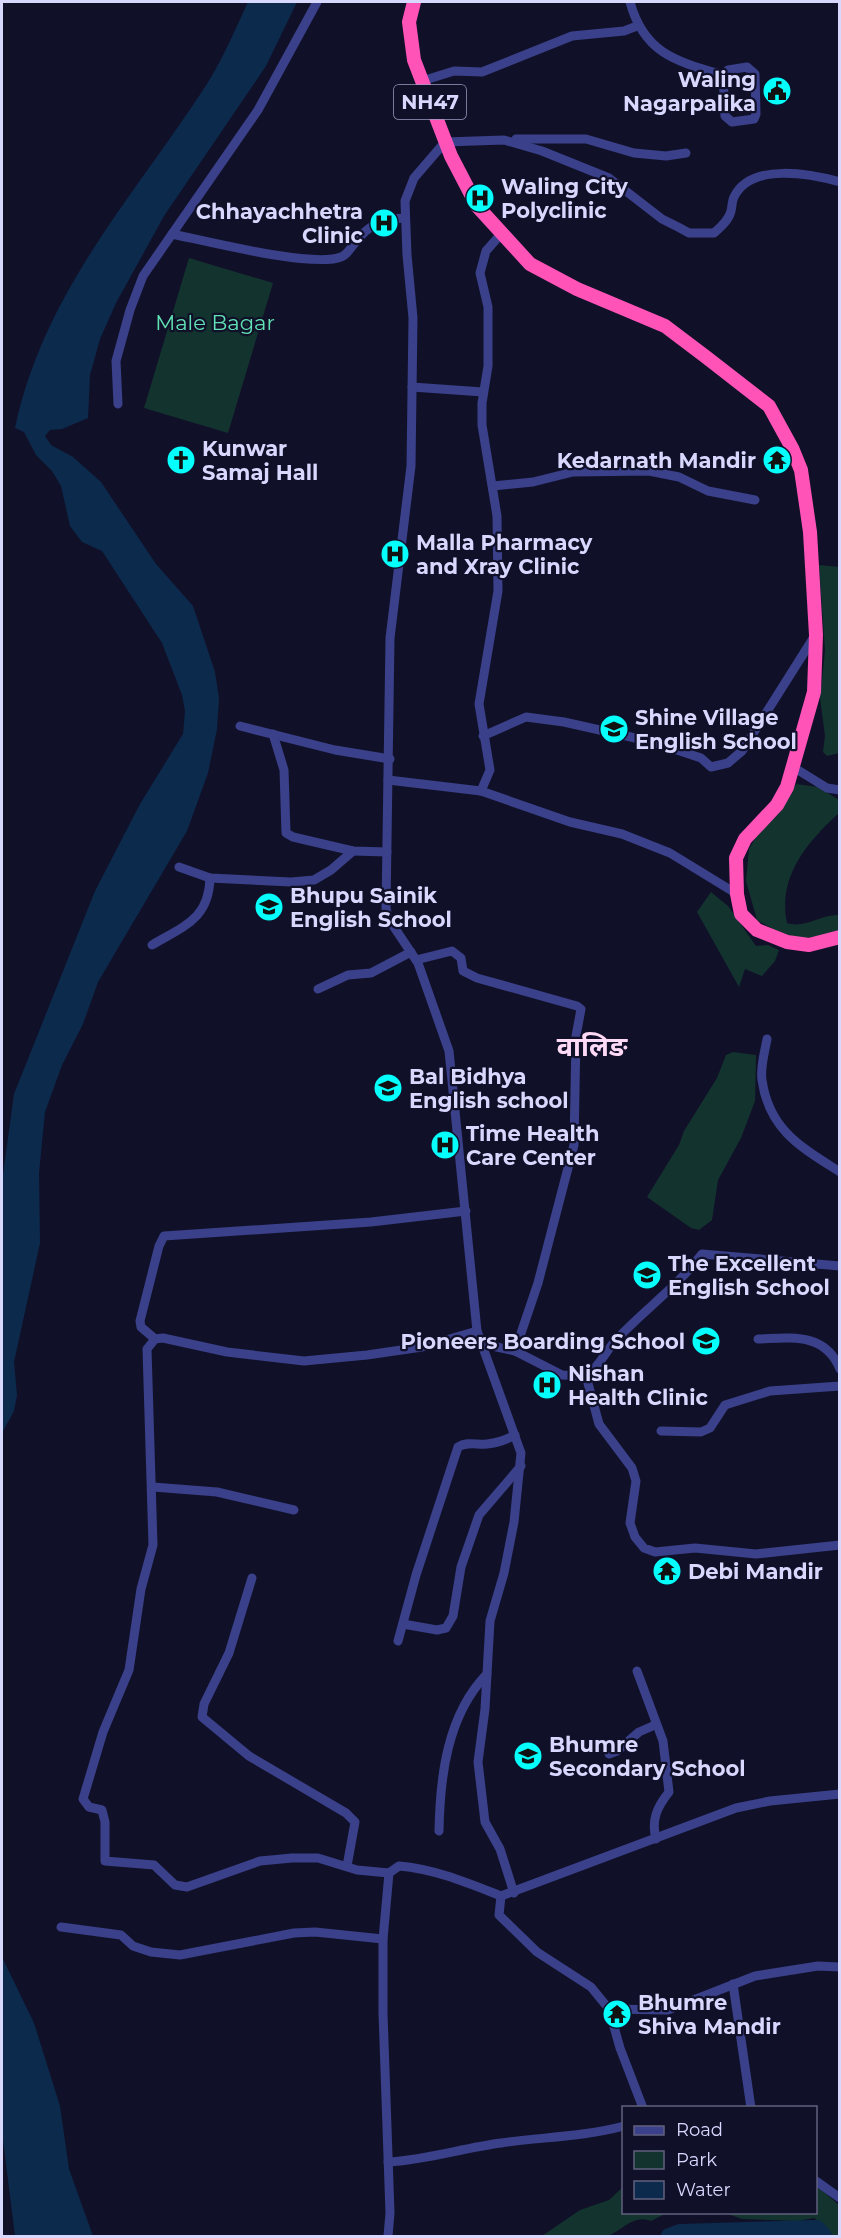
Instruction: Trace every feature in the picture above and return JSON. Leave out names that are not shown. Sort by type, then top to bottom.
[{"type":"highway","name":"NH47","points":[[414,2],[409,22],[414,60],[445,142],[477,206],[501,234],[530,264],[577,289],[664,326],[769,406],[783,429],[801,470],[810,532],[816,635],[814,692],[787,787],[777,805],[745,839],[736,858],[736,894],[741,914],[757,930],[787,942],[809,945],[840,937]]},
{"type":"street","points":[[118,404],[116,361],[142,276],[258,110],[317,2]]},
{"type":"street","points":[[630,2],[637,27],[660,51],[674,59],[723,75]]},
{"type":"street","points":[[422,81],[454,71],[482,72],[572,36],[624,31],[637,27]]},
{"type":"street","points":[[747,67],[755,74],[754,118],[732,122],[727,120],[723,75],[728,70],[747,67]]},
{"type":"street","points":[[514,1893],[500,1849],[484,1822],[479,1794],[478,1762],[490,1622],[504,1573],[521,1466],[521,1453],[477,1331],[448,1051],[427,983],[414,956],[386,913],[390,638],[411,466],[413,318],[404,218],[407,194],[414,178],[445,142],[586,139],[634,153],[666,156],[686,153]]},
{"type":"street","points":[[504,140],[542,151],[609,178],[662,219],[689,233],[714,233],[730,214],[734,196],[746,184],[765,175],[804,172],[840,182]]},
{"type":"street","points":[[172,234],[244,249],[327,261],[346,255],[360,236],[384,219],[404,218]]},
{"type":"street","points":[[481,791],[490,770],[479,704],[487,668],[498,591],[497,516],[482,425],[483,392],[488,366],[488,307],[480,273],[481,261],[486,251],[501,234]]},
{"type":"street","points":[[412,387],[483,392]]},
{"type":"street","points":[[493,486],[533,482],[573,472],[649,471],[679,477],[708,491],[755,500]]},
{"type":"street","points":[[483,736],[526,717],[564,722],[653,742],[700,758],[711,767],[720,767],[742,751],[816,635]]},
{"type":"street","points":[[240,726],[335,750],[390,759]]},
{"type":"street","points":[[273,734],[284,770],[286,833],[292,837],[353,851],[387,852]]},
{"type":"street","points":[[793,767],[827,788],[840,790]]},
{"type":"street","points":[[388,780],[481,791],[570,822],[622,834],[670,853],[736,894]]},
{"type":"street","points":[[178,867],[210,878],[280,882],[314,880],[331,870],[353,851]]},
{"type":"street","points":[[152,945],[203,911],[210,894],[210,878]]},
{"type":"street","points":[[318,989],[348,975],[371,973],[414,956],[452,951],[461,958],[463,971],[477,978],[581,1009],[576,1036],[574,1145],[541,1273],[515,1351]]},
{"type":"street","points":[[767,1039],[762,1080],[773,1116],[785,1134],[840,1172]]},
{"type":"street","points":[[466,1211],[371,1222],[164,1236],[159,1246],[140,1321],[141,1328],[155,1338],[227,1352],[304,1361],[422,1347],[477,1331]]},
{"type":"street","points":[[483,1344],[515,1351],[562,1375],[586,1376],[598,1368],[616,1341],[674,1287],[702,1254],[840,1266]]},
{"type":"street","points":[[155,1338],[147,1349],[146,1381],[153,1487],[153,1545],[141,1589],[129,1670],[103,1732],[83,1799],[89,1807],[102,1810],[105,1822],[105,1861],[154,1864],[175,1885],[188,1887],[260,1861],[318,1858],[357,1870],[389,1873],[399,1866],[412,1867],[436,1872],[501,1896],[736,1808],[770,1801],[840,1794]]},
{"type":"street","points":[[758,1339],[813,1340],[832,1353],[840,1369]]},
{"type":"street","points":[[586,1376],[599,1424],[632,1468],[636,1481],[630,1523],[635,1537],[644,1548],[655,1551],[695,1548],[756,1554],[840,1545]]},
{"type":"street","points":[[661,1431],[701,1432],[715,1422],[725,1405],[770,1391],[840,1386]]},
{"type":"street","points":[[398,1641],[416,1575],[458,1447],[466,1443],[501,1442],[515,1435]]},
{"type":"street","points":[[403,1624],[437,1630],[446,1628],[453,1616],[461,1567],[479,1515],[521,1466]]},
{"type":"street","points":[[153,1487],[217,1492],[294,1510]]},
{"type":"street","points":[[252,1578],[230,1653],[204,1704],[202,1717],[249,1756],[346,1814],[355,1822],[347,1866]]},
{"type":"street","points":[[637,1671],[663,1742],[669,1792],[660,1803],[654,1819],[656,1839]]},
{"type":"street","points":[[439,1831],[442,1768],[463,1706],[487,1674]]},
{"type":"street","points":[[609,1754],[621,1748],[635,1734],[655,1725]]},
{"type":"street","points":[[388,2236],[388,2162],[382,2013],[383,1939],[389,1873]]},
{"type":"street","points":[[501,1896],[499,1915],[507,1924],[537,1952],[591,1987],[609,2009],[620,2048],[642,2106]]},
{"type":"street","points":[[60,1927],[121,1935],[132,1946],[150,1952],[180,1955],[273,1936],[305,1933],[383,1939]]},
{"type":"street","points":[[609,2009],[668,2010],[755,1976],[818,1966],[840,1967]]},
{"type":"street","points":[[733,1984],[751,2106]]},
{"type":"street","points":[[388,2162],[414,2160],[501,2143],[579,2136],[622,2126]]},
{"type":"street","points":[[817,2182],[840,2198]]},
{"type":"green space","name":"Male Bagar","points":[[189,258],[273,283],[228,433],[144,408]]},
{"type":"green space","points":[[819,565],[840,567],[839,753],[827,756],[823,752],[825,736],[820,698],[825,651]]},
{"type":"green space","points":[[796,784],[818,787],[839,800],[839,813],[806,848],[791,875],[785,906],[787,923],[807,923],[839,915],[839,933],[792,940],[757,920],[746,881],[749,849],[760,830],[777,816]]},
{"type":"green space","points":[[711,892],[728,906],[756,946],[768,945],[779,950],[775,961],[762,976],[745,969],[739,987],[697,912]]},
{"type":"green space","points":[[733,1052],[756,1055],[755,1101],[741,1138],[718,1180],[712,1220],[699,1230],[691,1228],[647,1197],[717,1078],[726,1055]]},
{"type":"green space","points":[[817,2186],[839,2205],[839,2236],[831,2236],[814,2218],[798,2221],[742,2219],[728,2214],[817,2214]]},
{"type":"green space","points":[[622,2188],[622,2214],[665,2214],[651,2221],[645,2219],[633,2221],[608,2236],[542,2236],[580,2210],[609,2200]]},
{"type":"water","points":[[248,2],[297,2],[266,66],[164,216],[116,303],[100,339],[90,375],[88,418],[62,429],[50,430],[45,436],[51,445],[73,457],[101,482],[156,564],[193,606],[215,672],[219,698],[217,729],[208,773],[187,831],[98,982],[83,1024],[62,1065],[45,1112],[39,1173],[40,1243],[14,1362],[17,1395],[14,1411],[2,1433],[2,1182],[14,1094],[95,891],[140,804],[183,734],[185,711],[182,695],[162,643],[102,551],[82,542],[70,526],[61,486],[52,471],[36,455],[24,432],[15,428],[28,379],[47,333],[69,290],[120,208],[205,87],[223,56]]},
{"type":"water","points":[[2,1957],[34,2023],[60,2106],[69,2169],[93,2236],[15,2236],[2,2132]]},
{"type":"waterway","points":[[669,2236],[680,2232],[817,2228],[824,2236]]},
{"type":"place","name":"Waling Nagarpalika","points":[[777,91]]},
{"type":"place","name":"Waling City Polyclinic","points":[[480,198]]},
{"type":"place","name":"Chhayachhetra Clinic","points":[[384,223]]},
{"type":"place","name":"Kunwar Samaj Hall","points":[[181,460]]},
{"type":"place","name":"Kedarnath Mandir","points":[[777,460]]},
{"type":"place","name":"Malla Pharmacy and Xray Clinic","points":[[395,554]]},
{"type":"place","name":"Shine Village English School","points":[[614,729]]},
{"type":"place","name":"Bhupu Sainik English School","points":[[269,907]]},
{"type":"place","name":"Bal Bidhya English school","points":[[388,1088]]},
{"type":"place","name":"Time Health Care Center","points":[[445,1145]]},
{"type":"place","name":"The Excellent English School","points":[[647,1275]]},
{"type":"place","name":"Pioneers Boarding School","points":[[706,1341]]},
{"type":"place","name":"Nishan Health Clinic","points":[[547,1385]]},
{"type":"place","name":"Debi Mandir","points":[[667,1571]]},
{"type":"place","name":"Bhumre Secondary School","points":[[528,1756]]},
{"type":"place","name":"Bhumre Shiva Mandir","points":[[617,2014]]},
{"type":"district","name":"वालिङ","points":[[592,1046]]}]
